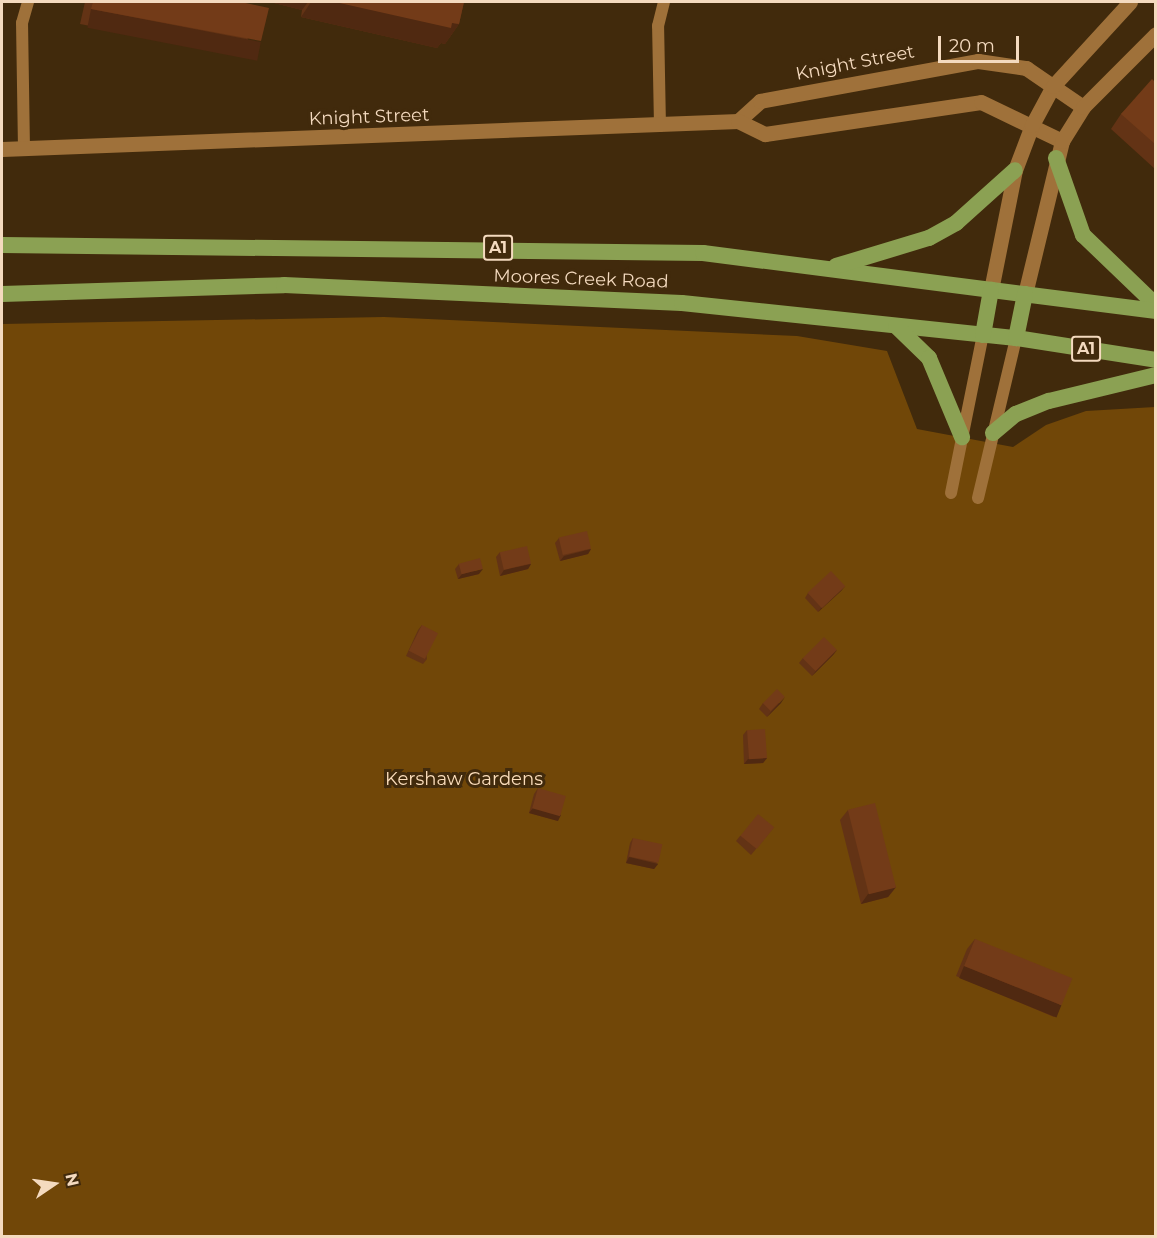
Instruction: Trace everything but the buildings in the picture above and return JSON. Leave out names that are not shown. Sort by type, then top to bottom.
[{"type":"highway","points":[[1056,158],[1083,235],[1155,305]]},
{"type":"highway","points":[[829,268],[929,238],[956,222],[1015,170]]},
{"type":"highway","name":"Moores Creek Road","points":[[2,245],[604,249],[829,268],[1155,311]]},
{"type":"highway","name":"Moores Creek Road","points":[[2,294],[284,285],[682,303],[1016,338],[1155,360]]},
{"type":"highway","points":[[983,335],[991,290]]},
{"type":"highway","points":[[1016,338],[1025,294]]},
{"type":"highway","points":[[895,325],[928,358],[962,437]]},
{"type":"highway","points":[[993,433],[1016,414],[1049,401],[1155,375]]},
{"type":"street","points":[[991,290],[1015,170],[1032,125],[1053,86],[1130,2]]},
{"type":"street","points":[[1025,294],[1056,158],[1062,141],[1083,107],[1155,34]]},
{"type":"street","name":"Knight Street","points":[[738,121],[760,101],[978,61],[1026,68],[1083,107]]},
{"type":"street","name":"Knight Street","points":[[2,150],[660,126],[738,121],[765,134],[981,102],[1062,141]]},
{"type":"lane","points":[[24,149],[22,24],[28,2]]},
{"type":"lane","points":[[660,126],[658,26],[664,2]]},
{"type":"lane","points":[[951,493],[983,335]]},
{"type":"lane","points":[[978,498],[1016,338]]},
{"type":"green space","name":"Kershaw Gardens","points":[[384,317],[797,336],[887,351],[917,429],[1013,447],[1046,425],[1086,411],[1155,407],[1155,1236],[2,1236],[2,324]]}]
